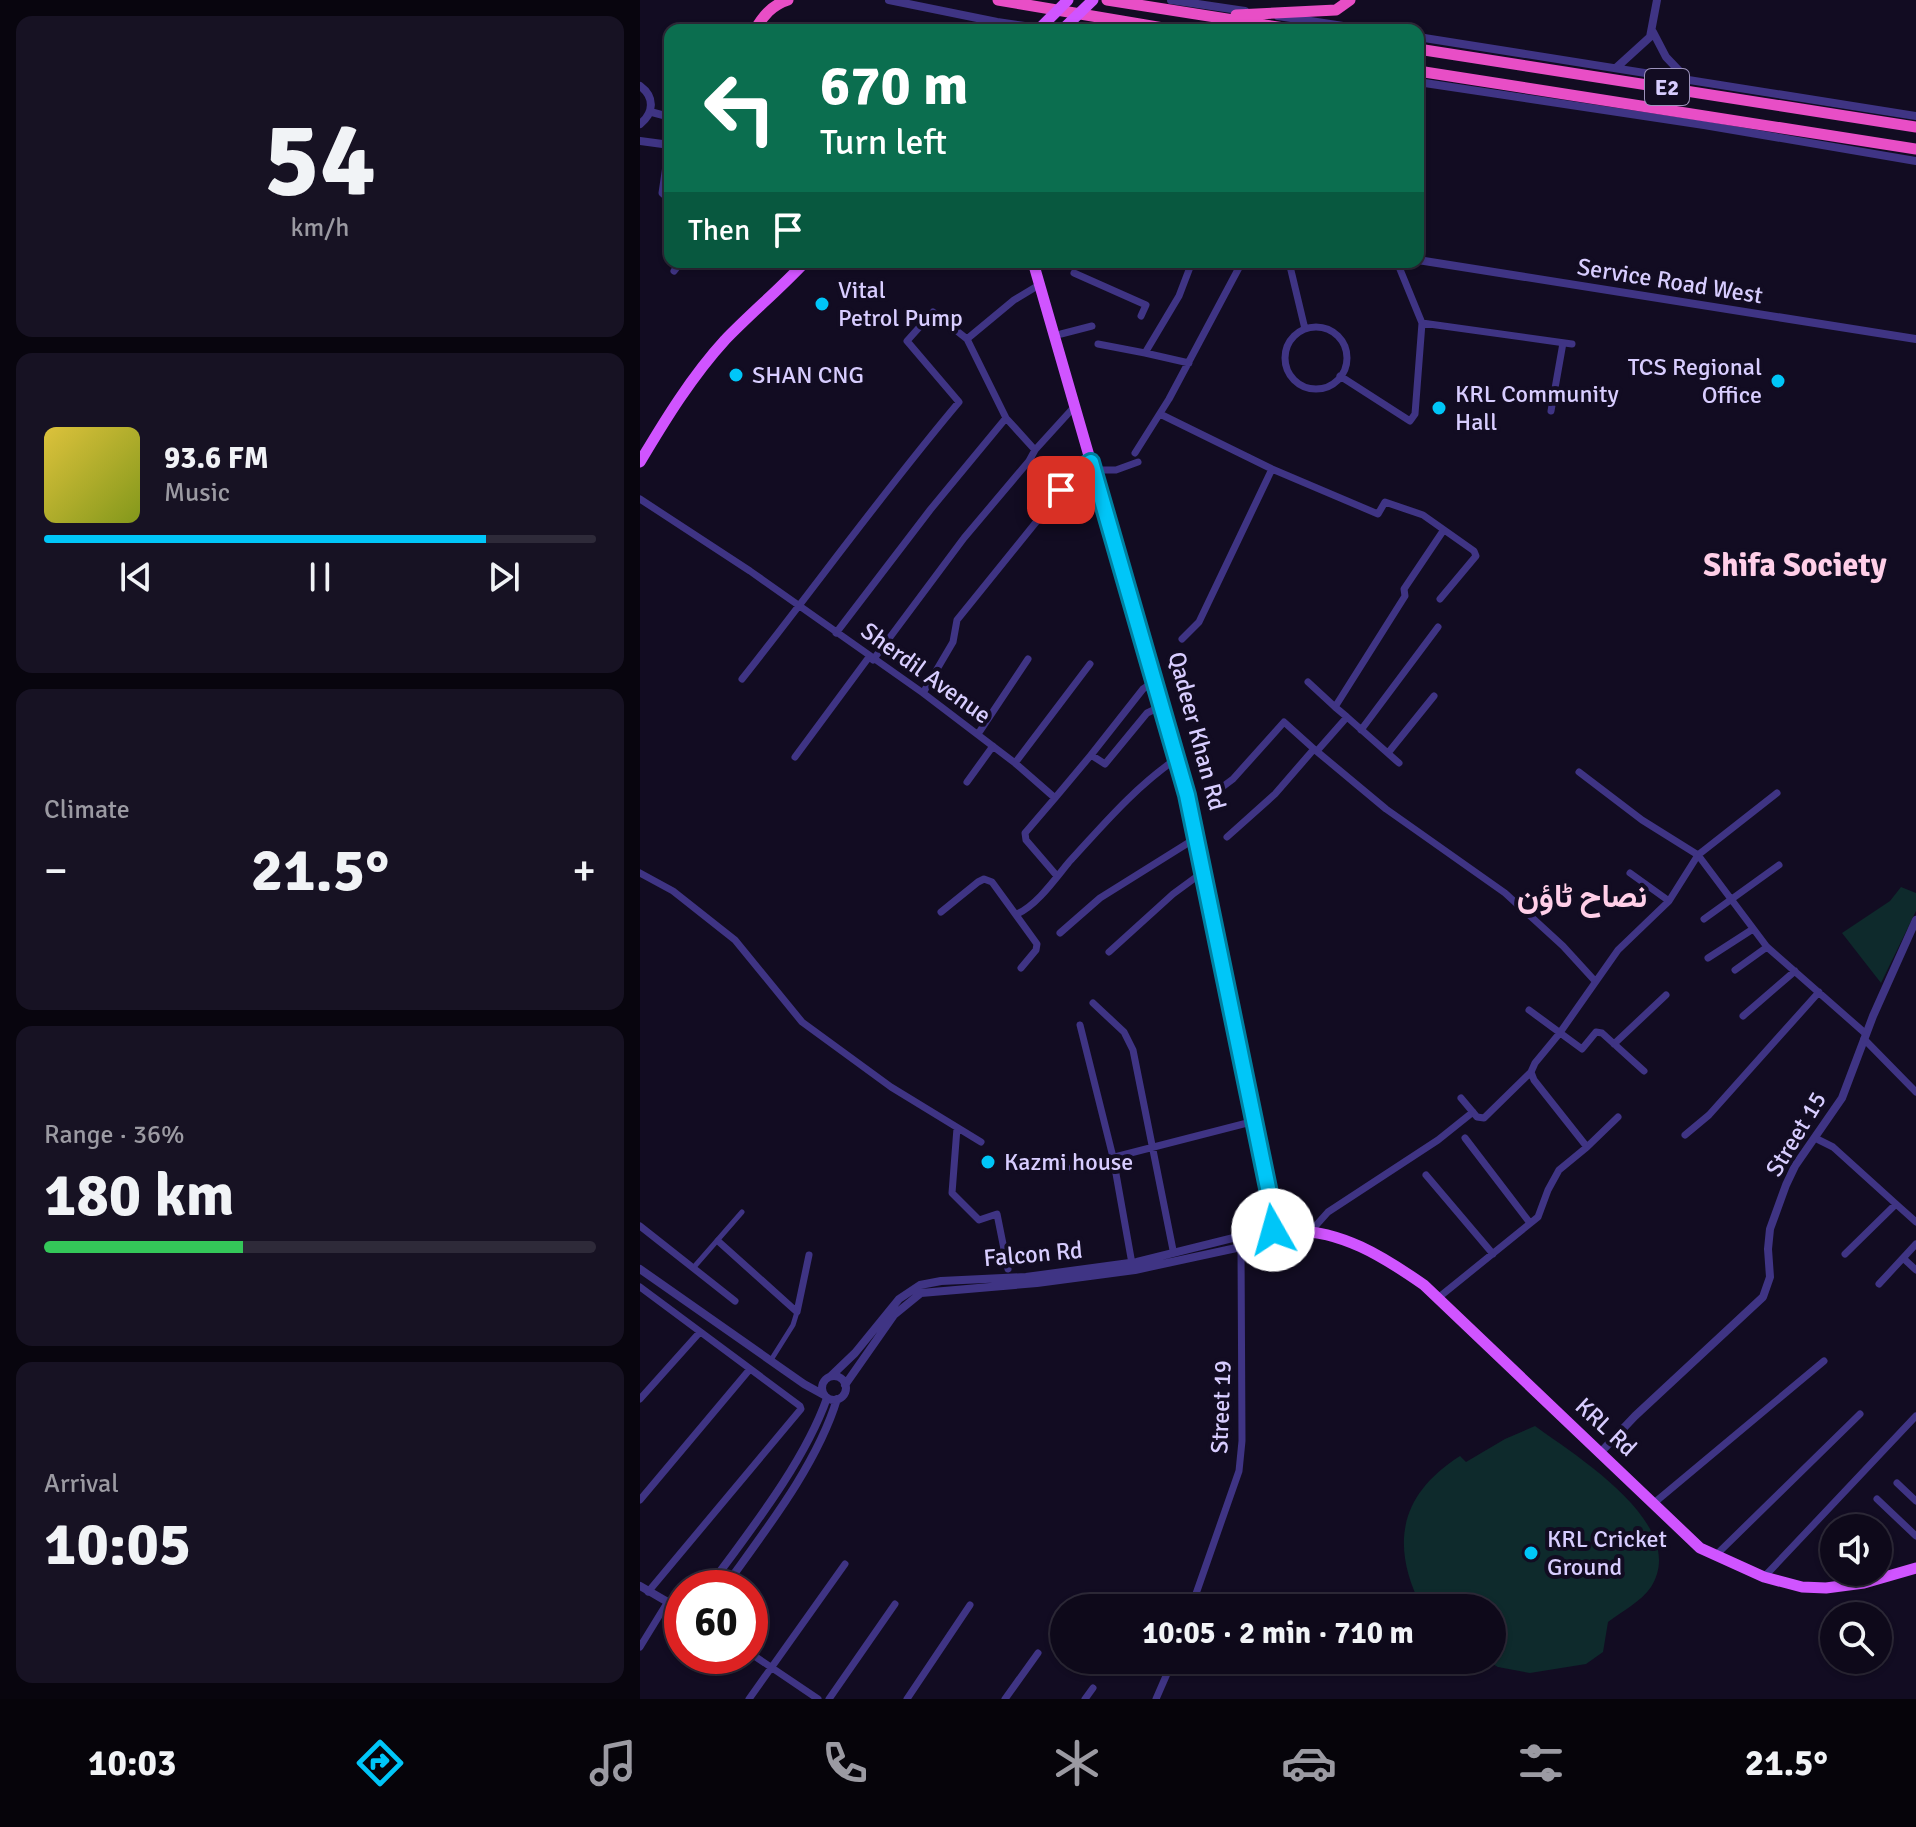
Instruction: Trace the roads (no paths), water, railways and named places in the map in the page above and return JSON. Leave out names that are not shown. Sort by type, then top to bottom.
[{"type":"highway","points":[[758,24],[779,3],[788,0]]},
{"type":"highway","points":[[998,0],[1138,24]]},
{"type":"highway","points":[[1107,0],[1259,24]]},
{"type":"highway","points":[[1208,16],[1336,10],[1350,0]]},
{"type":"highway","points":[[1107,19],[1114,24]]},
{"type":"highway","name":"E2","points":[[1424,50],[1916,127]]},
{"type":"highway","name":"E2","points":[[1424,82],[1916,149]]},
{"type":"main road","points":[[1044,24],[1068,0]]},
{"type":"main road","points":[[1068,24],[1093,0]]},
{"type":"main road","points":[[640,462],[704,365],[725,340],[774,296],[800,268]]},
{"type":"main road","name":"Qadeer Khan Rd","points":[[1035,268],[1193,794],[1277,1226]]},
{"type":"main road","name":"Qadeer Khan Rd","points":[[1042,268],[1196,838],[1277,1226]]},
{"type":"main road","name":"KRL Rd","points":[[1277,1226],[1289,1223],[1290,1231],[1311,1231],[1366,1248],[1424,1285],[1700,1548],[1764,1577],[1802,1587],[1826,1588],[1864,1583],[1916,1568]]},
{"type":"street","points":[[889,0],[1011,24]]},
{"type":"street","points":[[1171,0],[1329,24]]},
{"type":"street","points":[[1617,67],[1637,52],[1653,32],[1657,0]]},
{"type":"street","points":[[1653,32],[1666,57],[1687,79]]},
{"type":"street","points":[[1424,38],[1916,116]]},
{"type":"street","points":[[1424,82],[1691,122],[1916,161]]},
{"type":"street","points":[[640,86],[650,97],[651,112],[640,124]]},
{"type":"street","points":[[651,112],[664,115]]},
{"type":"street","points":[[640,141],[664,144]]},
{"type":"street","name":"Service Road West","points":[[1424,261],[1916,339]]},
{"type":"street","points":[[1145,353],[1179,296],[1190,268]]},
{"type":"street","points":[[923,693],[953,642],[957,620],[1079,469],[1096,466],[1116,470],[1137,458],[1239,268]]},
{"type":"street","points":[[1290,268],[1305,329]]},
{"type":"street","points":[[1340,376],[1410,421],[1415,414],[1422,323],[1399,268]]},
{"type":"street","points":[[1074,273],[1146,305],[1141,316]]},
{"type":"street","points":[[967,339],[1014,300],[1039,285]]},
{"type":"street","points":[[742,679],[892,481],[959,402],[907,341],[933,312],[967,339],[1006,418],[1035,450]]},
{"type":"street","points":[[1422,323],[1567,344],[1551,411]]},
{"type":"street","points":[[1061,334],[1092,326]]},
{"type":"street","points":[[1317,327],[1329,329],[1338,336],[1345,347],[1347,359],[1340,376],[1327,387],[1315,389],[1293,379],[1285,357],[1295,335],[1317,327]]},
{"type":"street","points":[[1098,344],[1189,363]]},
{"type":"street","points":[[795,757],[964,538],[1075,406]]},
{"type":"street","points":[[1160,414],[1272,469],[1378,514],[1385,502],[1423,515],[1474,551],[1476,556],[1440,599]]},
{"type":"street","points":[[836,633],[930,510],[1006,418]]},
{"type":"street","points":[[1182,639],[1199,622],[1272,469]]},
{"type":"street","name":"Sherdil Avenue","points":[[640,499],[923,693],[1015,763],[1055,798]]},
{"type":"street","points":[[1335,707],[1405,596],[1404,589],[1443,531]]},
{"type":"street","points":[[1361,730],[1438,627]]},
{"type":"street","points":[[978,734],[1028,659]]},
{"type":"street","points":[[1015,763],[1090,664]]},
{"type":"street","points":[[1057,876],[1026,840],[1025,833],[1143,689],[1155,681]]},
{"type":"street","points":[[1308,682],[1399,763]]},
{"type":"street","points":[[1388,753],[1434,696]]},
{"type":"street","points":[[1091,755],[1105,764],[1147,713],[1162,706]]},
{"type":"street","points":[[1227,837],[1275,794],[1347,717]]},
{"type":"street","points":[[1217,791],[1233,779],[1284,722],[1386,809],[1505,893],[1563,946],[1595,981]]},
{"type":"street","points":[[967,782],[993,746]]},
{"type":"street","points":[[1017,914],[1057,876],[1120,805],[1176,759]]},
{"type":"street","points":[[1579,772],[1642,820],[1698,855],[1767,947],[1865,1036],[1916,1092]]},
{"type":"street","points":[[1461,1098],[1481,1119],[1484,1118],[1531,1072],[1618,950],[1669,901],[1698,855],[1777,793]]},
{"type":"street","points":[[1060,933],[1100,898],[1196,838]]},
{"type":"street","points":[[1704,919],[1779,865]]},
{"type":"street","points":[[1109,952],[1173,894],[1203,872]]},
{"type":"street","points":[[640,873],[673,891],[735,940],[802,1022],[891,1087],[981,1142]]},
{"type":"street","points":[[1630,873],[1669,901]]},
{"type":"street","points":[[941,912],[984,879],[992,882],[1038,947],[1021,968]]},
{"type":"street","name":"Street 15","points":[[1600,1453],[1635,1416],[1763,1297],[1770,1277],[1770,1229],[1795,1166],[1842,1098],[1865,1036],[1916,920]]},
{"type":"street","points":[[1708,958],[1753,929]]},
{"type":"street","points":[[1735,970],[1767,947]]},
{"type":"street","points":[[1743,1016],[1795,971]]},
{"type":"street","points":[[1685,1135],[1709,1115],[1819,992]]},
{"type":"street","points":[[1614,1044],[1666,995]]},
{"type":"street","points":[[1093,1003],[1124,1032],[1133,1050],[1173,1250]]},
{"type":"street","points":[[1529,1010],[1582,1049],[1598,1031],[1644,1071]]},
{"type":"street","points":[[1080,1025],[1113,1157],[1131,1258]]},
{"type":"street","points":[[1531,1072],[1587,1147]]},
{"type":"street","points":[[1311,1231],[1328,1212],[1438,1140],[1473,1112]]},
{"type":"street","points":[[1438,1298],[1538,1217],[1559,1170],[1618,1117]]},
{"type":"street","points":[[1072,1168],[1255,1121]]},
{"type":"street","points":[[957,1128],[952,1193],[979,1220],[997,1214],[1008,1269]]},
{"type":"street","points":[[1465,1138],[1530,1223]]},
{"type":"street","points":[[1815,1138],[1833,1147],[1916,1222]]},
{"type":"street","points":[[1426,1175],[1493,1254]]},
{"type":"street","points":[[1845,1254],[1896,1204]]},
{"type":"street","points":[[694,1267],[742,1212]]},
{"type":"street","points":[[640,1226],[735,1301]]},
{"type":"street","name":"Falcon Rd","points":[[845,1385],[894,1315],[921,1293],[1121,1272],[1241,1247],[1277,1226]]},
{"type":"street","name":"Falcon Rd","points":[[828,1378],[855,1353],[899,1299],[920,1285],[941,1281],[1026,1277],[1137,1262],[1277,1226]]},
{"type":"street","points":[[718,1241],[797,1312]]},
{"type":"street","points":[[1879,1284],[1916,1244]]},
{"type":"street","name":"Street 19","points":[[1196,1594],[1239,1471],[1242,1426],[1241,1247]]},
{"type":"street","points":[[771,1361],[793,1325],[809,1255]]},
{"type":"street","points":[[1903,1258],[1916,1270]]},
{"type":"street","points":[[640,1269],[804,1384],[837,1399]]},
{"type":"street","points":[[640,1287],[801,1409],[644,1589],[664,1601]]},
{"type":"street","points":[[640,1301],[648,1293]]},
{"type":"street","points":[[640,1399],[700,1332]]},
{"type":"street","points":[[1654,1503],[1824,1361]]},
{"type":"street","points":[[640,1500],[750,1369]]},
{"type":"street","points":[[736,1570],[808,1465],[822,1440],[837,1399],[844,1394],[845,1385],[840,1378],[828,1378],[811,1386],[804,1384]]},
{"type":"street","points":[[721,1570],[800,1456],[819,1421],[826,1396],[822,1390],[828,1378]]},
{"type":"street","points":[[1715,1556],[1860,1414]]},
{"type":"street","points":[[1764,1577],[1916,1416]]},
{"type":"street","points":[[1897,1483],[1916,1501]]},
{"type":"street","points":[[1909,1494],[1916,1487]]},
{"type":"street","points":[[1877,1499],[1916,1536]]},
{"type":"street","points":[[749,1699],[845,1564]]},
{"type":"street","points":[[829,1699],[895,1604]]},
{"type":"street","points":[[907,1699],[970,1605]]},
{"type":"street","points":[[640,1647],[664,1608]]},
{"type":"street","points":[[1005,1699],[1038,1653]]},
{"type":"street","points":[[768,1664],[818,1699]]},
{"type":"street","points":[[1156,1699],[1167,1674]]},
{"type":"street","points":[[1085,1699],[1093,1688]]},
{"type":"place","name":"Vital Petrol Pump","points":[[822,304]]},
{"type":"place","name":"SHAN CNG","points":[[736,375]]},
{"type":"place","name":"TCS Regional Office","points":[[1778,381]]},
{"type":"place","name":"KRL Community Hall","points":[[1439,408]]},
{"type":"place","name":"Kazmi house","points":[[988,1162]]},
{"type":"place","name":"KRL Cricket Ground","points":[[1531,1553]]},
{"type":"district","name":"Shifa Society","points":[[1795,565]]},
{"type":"district","name":"نصاح ٹاؤن","points":[[1582,896]]}]
